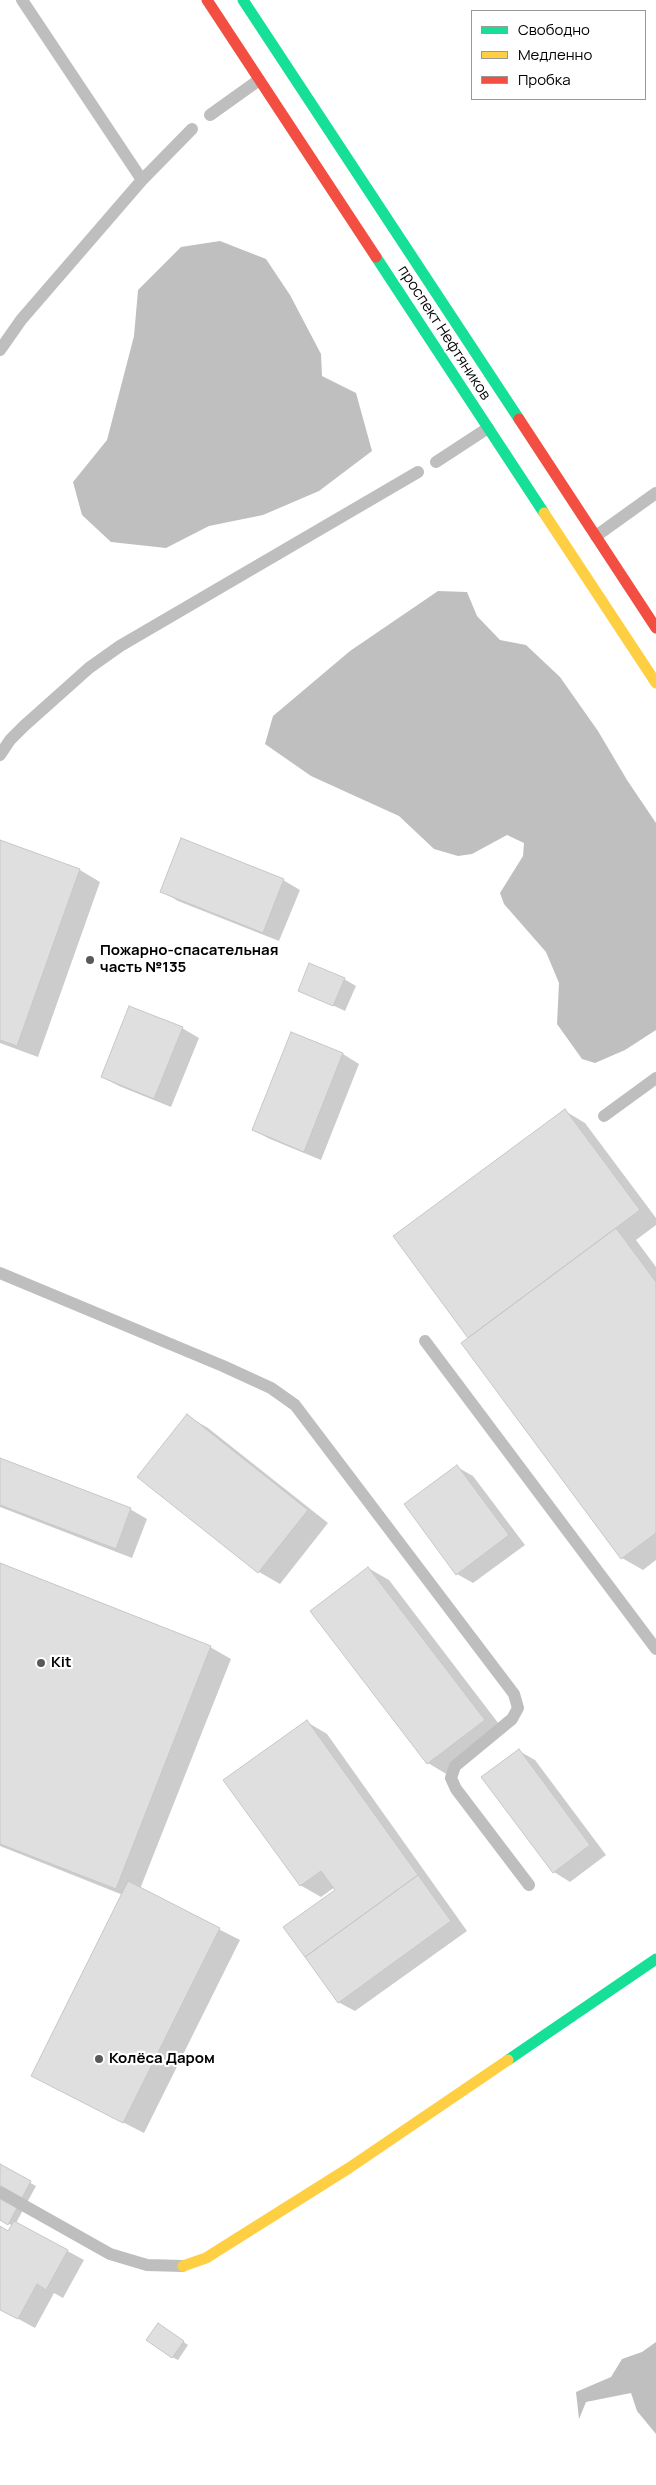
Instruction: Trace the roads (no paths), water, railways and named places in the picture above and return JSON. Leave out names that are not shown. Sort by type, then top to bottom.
[{"type":"main road","name":"проспект Нефтяников","points":[[206,0],[656,684]]},
{"type":"main road","name":"проспект Нефтяников","points":[[243,0],[656,628]]},
{"type":"main road","points":[[183,2266],[206,2258],[349,2168],[656,1959]]},
{"type":"lane","points":[[22,0],[142,180]]},
{"type":"lane","points":[[210,114],[259,80]]},
{"type":"lane","points":[[0,350],[21,320],[142,180],[192,129]]},
{"type":"lane","points":[[436,462],[488,428]]},
{"type":"lane","points":[[0,755],[10,740],[24,726],[89,668],[114,650],[418,472]]},
{"type":"lane","points":[[596,536],[656,493]]},
{"type":"lane","points":[[604,1116],[656,1078]]},
{"type":"lane","points":[[0,1273],[223,1366],[271,1388],[295,1405],[514,1694],[518,1708],[512,1718],[455,1766],[452,1778],[456,1789],[529,1885]]},
{"type":"lane","points":[[424,1341],[656,1649]]},
{"type":"lane","points":[[0,2192],[110,2254],[147,2266],[183,2266]]},
{"type":"place","name":"Пожарно-спасательная часть №135","points":[[90,960]]},
{"type":"place","name":"Kit","points":[[41,1663]]},
{"type":"place","name":"Колёса Даром","points":[[99,2059]]}]
